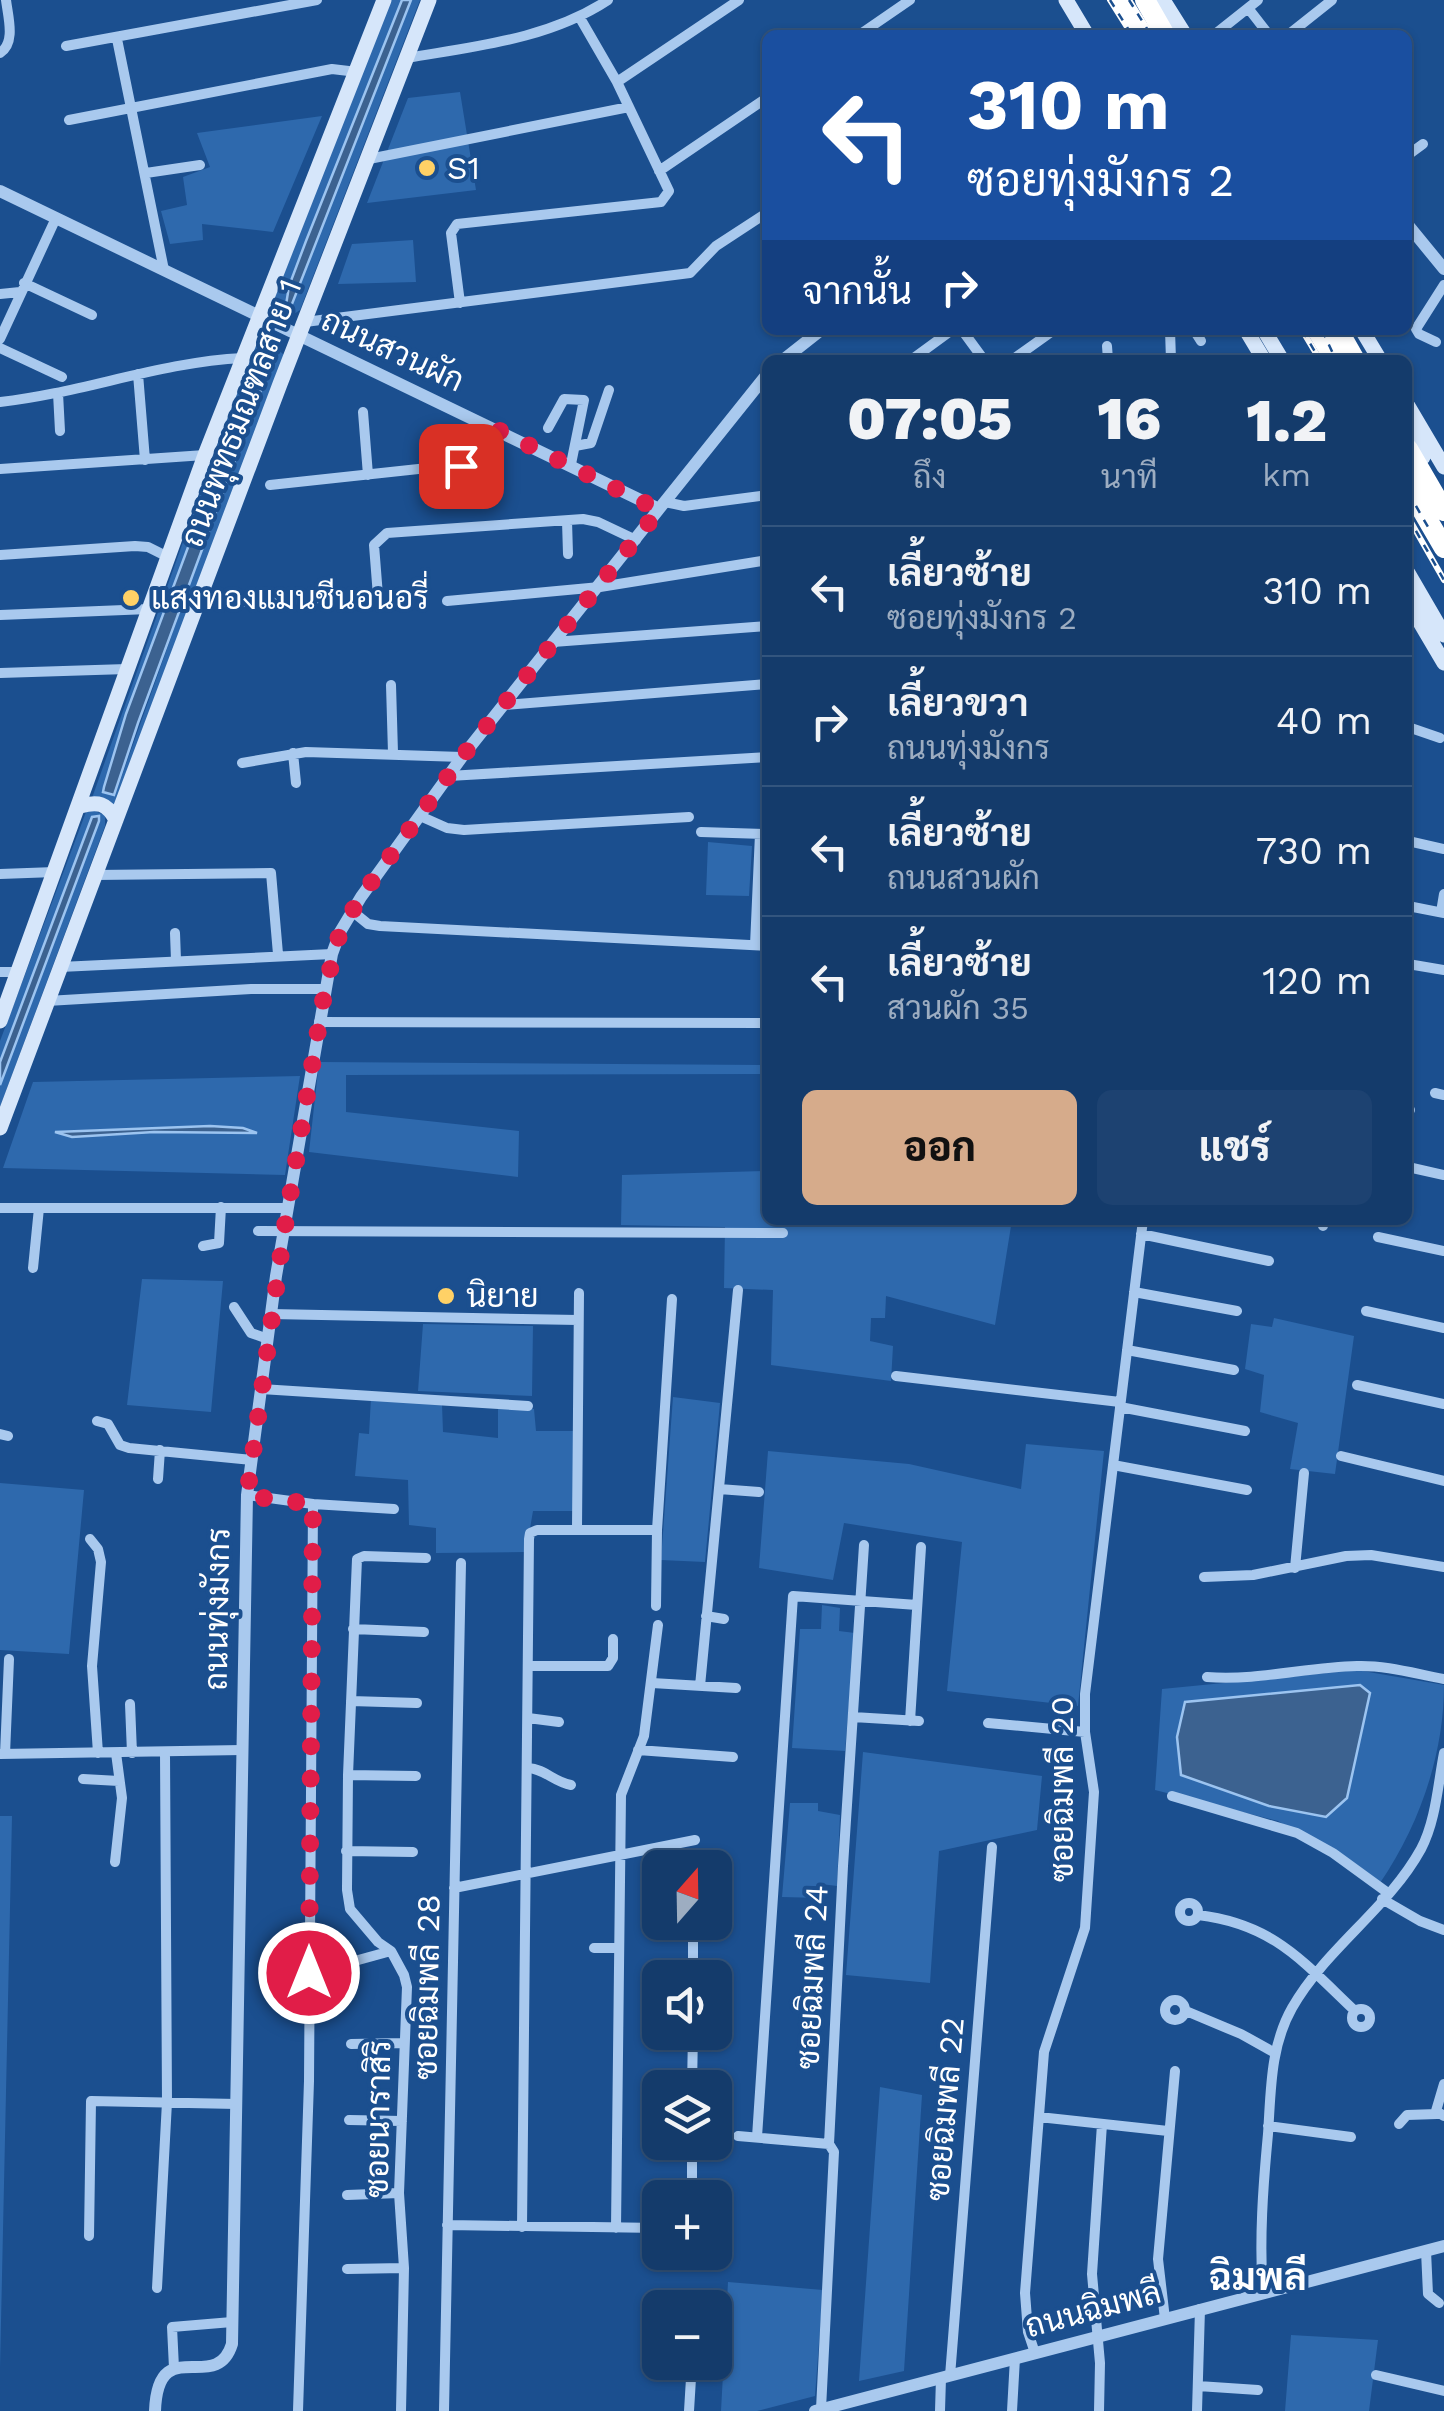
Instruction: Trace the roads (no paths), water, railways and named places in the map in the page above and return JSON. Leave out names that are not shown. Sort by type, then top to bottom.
[{"type":"highway","points":[[1120,0],[1139,30]]},
{"type":"highway","points":[[1145,0],[1162,30]]},
{"type":"highway","points":[[1412,456],[1444,511]]},
{"type":"highway","points":[[1412,493],[1444,548]]},
{"type":"main road","name":"ถนนพุทธมณฑลสาย 1","points":[[0,1021],[205,455],[263,316],[384,0]]},
{"type":"main road","name":"ถนนพุทธมณฑลสาย 1","points":[[0,1128],[298,329],[369,159],[429,0]]},
{"type":"main road","points":[[1066,0],[1084,30]]},
{"type":"main road","points":[[1163,0],[1183,30]]},
{"type":"main road","points":[[1412,415],[1444,493]]},
{"type":"main road","points":[[1412,436],[1436,467]]},
{"type":"main road","points":[[1412,580],[1444,636]]},
{"type":"main road","points":[[1412,609],[1444,663]]},
{"type":"main road","points":[[80,806],[97,802],[116,820]]},
{"type":"street","points":[[0,53],[9,41],[6,0]]},
{"type":"street","points":[[66,46],[317,0]]},
{"type":"street","points":[[407,58],[533,34],[580,18],[608,0]]},
{"type":"street","points":[[616,82],[739,0]]},
{"type":"street","points":[[865,30],[910,0]]},
{"type":"street","points":[[1220,30],[1258,0]]},
{"type":"street","points":[[1318,12],[1322,0]]},
{"type":"street","points":[[1295,30],[1332,0]]},
{"type":"street","points":[[1248,8],[1265,30]]},
{"type":"street","points":[[460,303],[452,233],[457,224],[661,202],[668,190],[629,106],[580,18]]},
{"type":"street","points":[[117,38],[164,270]]},
{"type":"street","points":[[69,120],[332,69],[356,72]]},
{"type":"street","points":[[659,171],[762,101]]},
{"type":"street","points":[[369,159],[629,106]]},
{"type":"street","points":[[1412,152],[1423,144]]},
{"type":"street","points":[[146,173],[200,165]]},
{"type":"street","name":"ถนนสวนผัก","points":[[0,191],[298,329],[490,426],[662,506]]},
{"type":"street","points":[[298,329],[460,303],[690,274],[716,246],[762,216]]},
{"type":"street","points":[[0,339],[56,218]]},
{"type":"street","points":[[1412,230],[1444,269]]},
{"type":"street","points":[[1436,342],[1416,329],[1444,285]]},
{"type":"street","points":[[0,294],[22,288],[92,315]]},
{"type":"street","points":[[789,355],[814,335]]},
{"type":"street","points":[[918,355],[945,335]]},
{"type":"street","points":[[1019,355],[1047,335]]},
{"type":"street","points":[[1197,335],[1201,341]]},
{"type":"street","points":[[1107,346],[1108,355]]},
{"type":"street","points":[[0,348],[62,377]]},
{"type":"street","points":[[0,402],[166,366],[243,358]]},
{"type":"street","points":[[138,374],[145,460]]},
{"type":"street","points":[[662,506],[762,381]]},
{"type":"street","points":[[575,446],[592,443],[609,390]]},
{"type":"street","points":[[58,392],[60,431]]},
{"type":"street","points":[[548,428],[564,399],[582,399],[571,464]]},
{"type":"street","points":[[363,412],[368,475]]},
{"type":"street","points":[[270,485],[474,463],[490,426]]},
{"type":"street","points":[[0,469],[205,455]]},
{"type":"street","points":[[662,506],[762,496]]},
{"type":"street","name":"ถนนทุ่งมังกร","points":[[174,2368],[223,2362],[232,2344],[247,1496],[270,1314],[332,954],[352,910],[462,757],[662,506]]},
{"type":"street","points":[[566,520],[568,554]]},
{"type":"street","points":[[197,604],[378,596],[374,544],[381,535],[592,520],[636,540]]},
{"type":"street","points":[[0,555],[134,546],[148,547],[168,557]]},
{"type":"street","points":[[446,601],[600,587],[762,561]]},
{"type":"street","points":[[0,615],[149,609]]},
{"type":"street","points":[[553,642],[762,626]]},
{"type":"street","points":[[0,674],[127,669]]},
{"type":"street","points":[[504,705],[762,684]]},
{"type":"street","points":[[391,685],[393,754]]},
{"type":"street","points":[[1412,728],[1440,738]]},
{"type":"street","points":[[293,754],[296,783]]},
{"type":"street","points":[[242,763],[293,754],[462,757]]},
{"type":"street","points":[[449,776],[762,757]]},
{"type":"street","points":[[420,816],[446,828],[464,830],[689,817]]},
{"type":"street","points":[[701,832],[762,834]]},
{"type":"street","points":[[1412,842],[1444,848]]},
{"type":"street","points":[[0,874],[55,872]]},
{"type":"street","points":[[95,875],[270,873],[278,954]]},
{"type":"street","points":[[1412,907],[1442,912],[1444,894]]},
{"type":"street","points":[[352,910],[368,924],[380,926],[761,945],[762,908]]},
{"type":"street","points":[[175,933],[176,960]]},
{"type":"street","points":[[60,966],[332,954]]},
{"type":"street","points":[[1412,965],[1444,970]]},
{"type":"street","points":[[0,972],[19,972]]},
{"type":"street","points":[[47,1001],[251,989],[325,989]]},
{"type":"street","points":[[319,1022],[762,1023]]},
{"type":"street","points":[[1412,1168],[1444,1175]]},
{"type":"street","points":[[204,1246],[219,1244],[221,1207]]},
{"type":"street","points":[[0,1208],[288,1208]]},
{"type":"street","points":[[33,1268],[38,1208]]},
{"type":"street","name":"ซอยฉิมพลี 20","points":[[1035,2353],[1028,2332],[1025,2293],[1039,2118],[1049,2028],[1084,1928],[1094,1792],[1085,1732],[1085,1694],[1142,1225]]},
{"type":"street","points":[[258,1232],[783,1233]]},
{"type":"street","points":[[1141,1234],[1269,1261]]},
{"type":"street","points":[[1378,1237],[1444,1251]]},
{"type":"street","points":[[700,1686],[738,1290]]},
{"type":"street","points":[[1134,1292],[1237,1311]]},
{"type":"street","points":[[577,1528],[579,1293]]},
{"type":"street","points":[[656,1606],[672,1299]]},
{"type":"street","points":[[234,1307],[251,1333],[268,1339]]},
{"type":"street","points":[[1366,1311],[1444,1328]]},
{"type":"street","points":[[270,1314],[578,1320]]},
{"type":"street","points":[[1127,1350],[1234,1370]]},
{"type":"street","points":[[896,1376],[1120,1405],[1245,1431]]},
{"type":"street","points":[[1357,1385],[1444,1404]]},
{"type":"street","points":[[262,1389],[528,1406]]},
{"type":"street","points":[[97,1421],[112,1427],[120,1445],[252,1460]]},
{"type":"street","points":[[158,1478],[160,1450]]},
{"type":"street","points":[[1341,1456],[1444,1481]]},
{"type":"street","points":[[1112,1466],[1247,1490]]},
{"type":"street","points":[[1296,1568],[1304,1473]]},
{"type":"street","points":[[719,1490],[759,1492]]},
{"type":"street","points":[[247,1496],[394,1508]]},
{"type":"street","points":[[298,2411],[309,2081],[313,1504]]},
{"type":"street","points":[[522,2227],[530,1533],[577,1528],[657,1530]]},
{"type":"street","points":[[90,1539],[101,1562],[92,1666],[98,1753]]},
{"type":"street","name":"ซอยฉิมพลี 24","points":[[818,2410],[834,2152],[829,2144],[864,1545]]},
{"type":"street","points":[[853,1716],[914,1721],[920,1547]]},
{"type":"street","points":[[1204,1577],[1253,1575],[1346,1556],[1444,1567]]},
{"type":"street","name":"ซอยนาราสิริ","points":[[401,2411],[404,2268],[399,2193],[406,1987],[404,1974],[391,1951],[378,1942],[350,1909],[346,1850],[348,1775],[357,1558],[426,1558]]},
{"type":"street","name":"ซอยฉิมพลี 28","points":[[444,2411],[461,1564]]},
{"type":"street","points":[[757,2137],[793,1596],[917,1605]]},
{"type":"street","points":[[706,1616],[724,1618]]},
{"type":"street","points":[[616,2228],[621,1795],[644,1736],[658,1625]]},
{"type":"street","points":[[353,1629],[424,1632]]},
{"type":"street","points":[[529,1666],[608,1666],[613,1658],[613,1639]]},
{"type":"street","points":[[9,1660],[2,1754],[242,1750]]},
{"type":"street","points":[[1207,1677],[1251,1678],[1355,1666],[1444,1679]]},
{"type":"street","points":[[652,1683],[736,1688]]},
{"type":"street","points":[[351,1701],[417,1704]]},
{"type":"street","points":[[130,1704],[132,1753]]},
{"type":"street","points":[[528,1718],[559,1722]]},
{"type":"street","points":[[988,1723],[1085,1732]]},
{"type":"street","points":[[638,1750],[733,1757]]},
{"type":"street","points":[[157,2288],[167,2102],[165,1752]]},
{"type":"street","points":[[116,1753],[121,1819],[116,1862]]},
{"type":"street","points":[[1263,2294],[1260,2258],[1275,2053],[1289,2012],[1315,1973],[1385,1896],[1422,1847],[1444,1753]]},
{"type":"street","points":[[528,1768],[537,1768],[571,1786]]},
{"type":"street","points":[[348,1775],[416,1776]]},
{"type":"street","points":[[84,1779],[119,1781]]},
{"type":"street","points":[[1172,1796],[1297,1832],[1333,1853],[1420,1922],[1444,1930]]},
{"type":"street","points":[[1429,1827],[1444,1830]]},
{"type":"street","points":[[454,1888],[695,1840]]},
{"type":"street","name":"ซอยฉิมพลี 22","points":[[940,2411],[992,1848]]},
{"type":"street","points":[[346,1850],[413,1852]]},
{"type":"street","points":[[1198,1915],[1240,1924],[1276,1938],[1355,2011]]},
{"type":"street","points":[[594,1948],[619,1948]]},
{"type":"street","points":[[351,1962],[391,1951]]},
{"type":"street","points":[[1186,2011],[1275,2053]]},
{"type":"street","points":[[351,2044],[404,2044]]},
{"type":"street","points":[[1166,2319],[1158,2273],[1175,2071]]},
{"type":"street","points":[[1399,2124],[1408,2115],[1441,2115],[1444,2084]]},
{"type":"street","points":[[89,2236],[91,2100],[237,2104]]},
{"type":"street","points":[[1039,2118],[1168,2131]]},
{"type":"street","points":[[349,2120],[402,2120]]},
{"type":"street","points":[[1099,2411],[1099,2336],[1092,2274],[1102,2124]]},
{"type":"street","points":[[1268,2126],[1352,2137]]},
{"type":"street","points":[[738,2136],[829,2144]]},
{"type":"street","points":[[348,2195],[399,2193]]},
{"type":"street","points":[[447,2225],[642,2228]]},
{"type":"street","name":"ถนนฉิมพลี","points":[[818,2410],[1444,2246]]},
{"type":"street","points":[[1426,2251],[1428,2294],[1439,2302]]},
{"type":"street","points":[[347,2269],[404,2268]]},
{"type":"street","points":[[1197,2411],[1200,2309]]},
{"type":"street","points":[[155,2411],[158,2384],[174,2368],[174,2325],[232,2322]]},
{"type":"street","points":[[1012,2411],[1015,2358]]},
{"type":"street","points":[[1376,2375],[1444,2390]]},
{"type":"street","points":[[689,2411],[691,2380]]},
{"type":"street","points":[[1198,2386],[1258,2390]]},
{"type":"street","points":[[870,2411],[872,2396]]},
{"type":"railway","points":[[1110,0],[1129,30]]},
{"type":"railway","points":[[1129,0],[1148,30]]},
{"type":"railway","points":[[1305,335],[1317,355]]},
{"type":"railway","points":[[1324,335],[1334,355]]},
{"type":"railway","points":[[1412,499],[1428,527]]},
{"type":"railway","points":[[1412,524],[1444,580]]},
{"type":"place","name":"S1","points":[[427,168]]},
{"type":"place","name":"แสงทองแมนชีนอนอรี่","points":[[131,598]]},
{"type":"place","name":"นิยาย","points":[[446,1296]]},
{"type":"district","name":"ฉิมพลี","points":[[1258,2277]]}]
